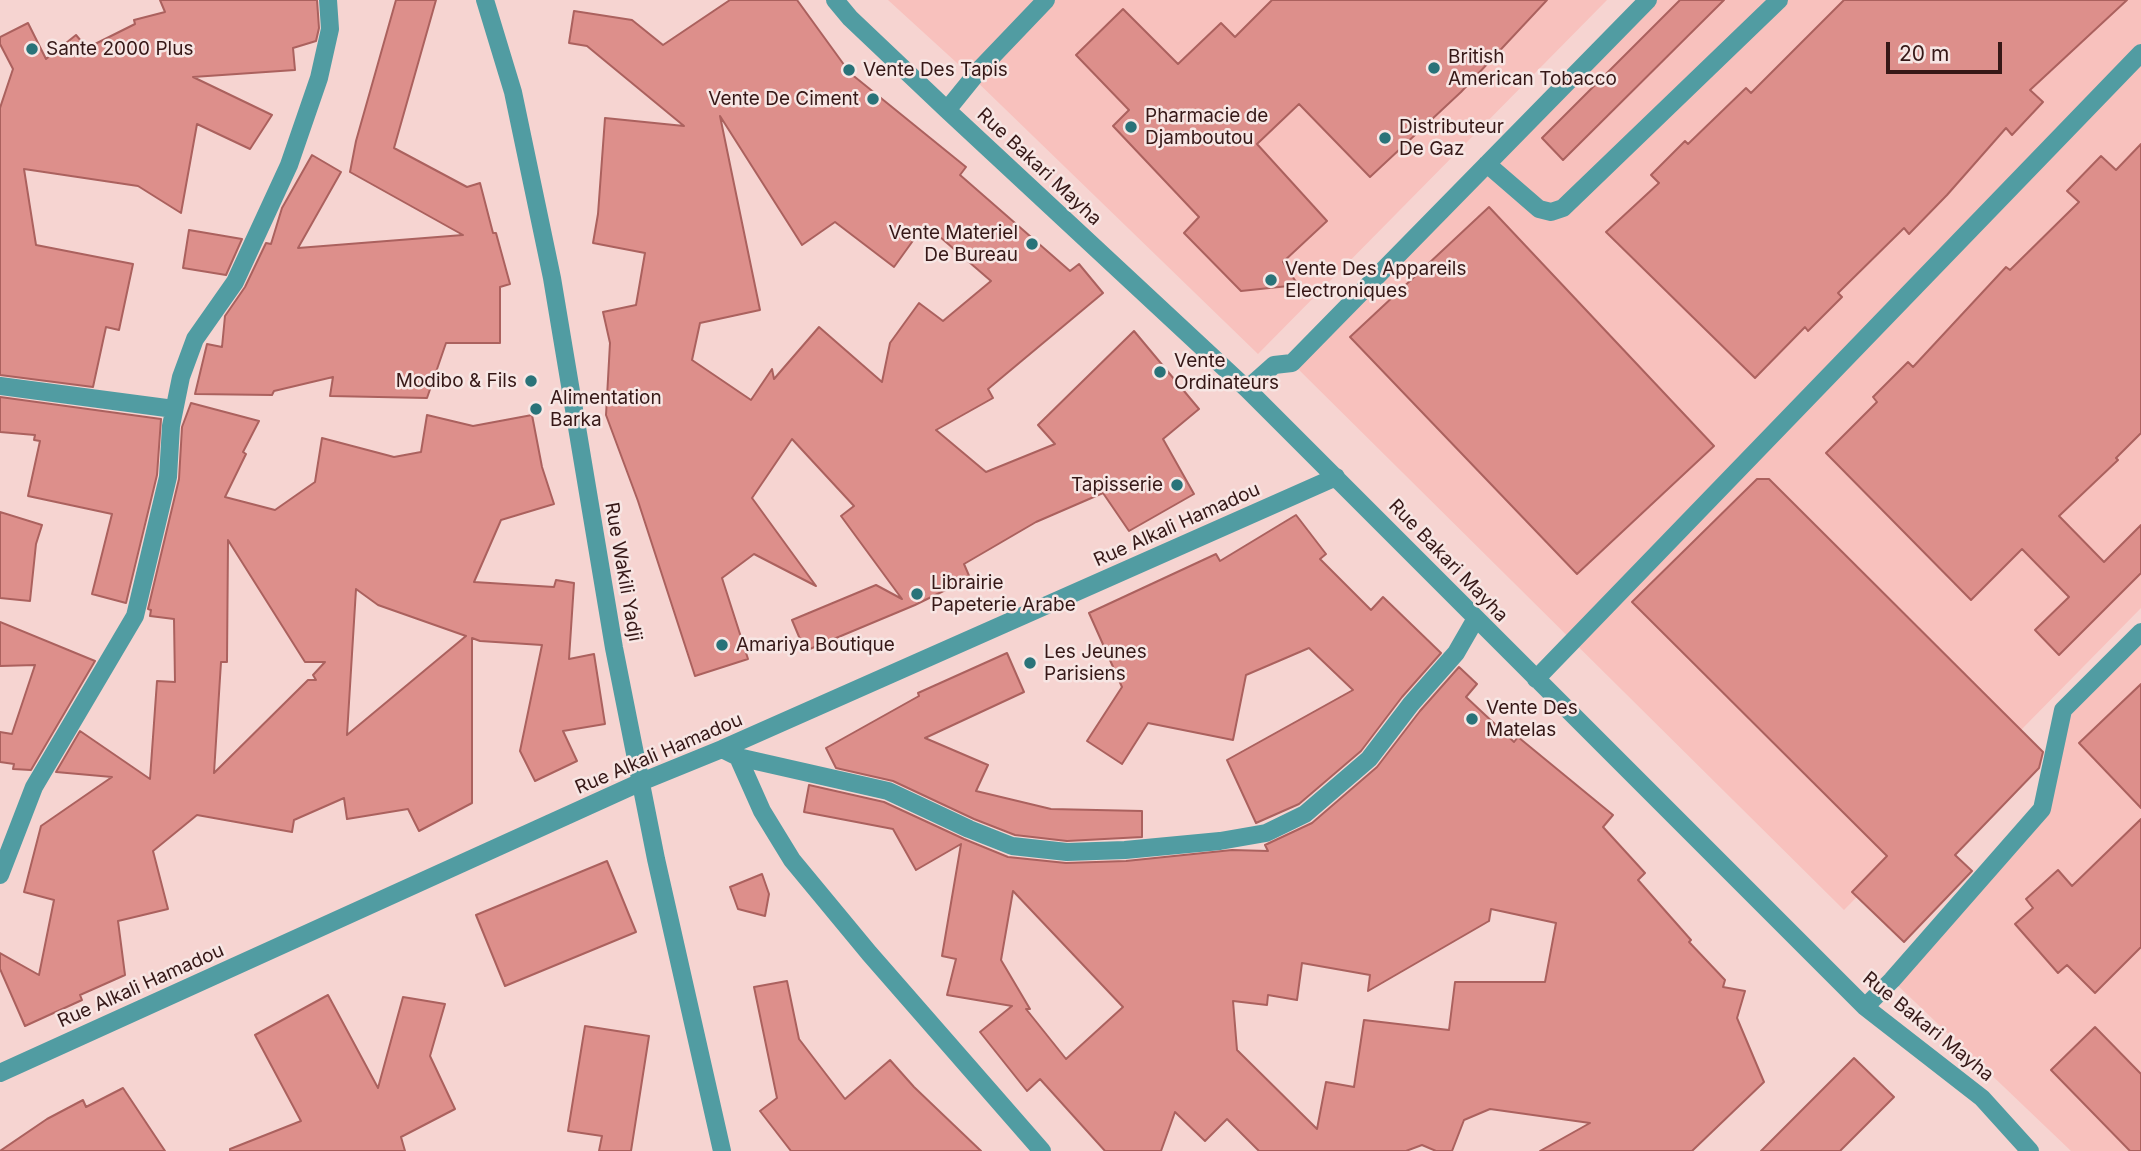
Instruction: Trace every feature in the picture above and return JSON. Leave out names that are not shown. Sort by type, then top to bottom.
[{"type":"street","points":[[0,875],[34,787],[135,616],[168,477],[174,409],[181,377],[195,339],[235,282],[289,165],[319,78],[330,29],[328,0]]},
{"type":"street","name":"Rue Wakili Yadji","points":[[485,0],[513,92],[552,278],[614,648],[656,859],[722,1151]]},
{"type":"street","name":"Rue Bakari Mayha","points":[[835,0],[850,18],[947,110],[1247,389],[1475,620],[1865,1007],[1982,1098],[2030,1151]]},
{"type":"street","points":[[947,110],[981,68],[1046,0]]},
{"type":"street","points":[[1247,389],[1274,365],[1292,363],[1648,0]]},
{"type":"street","points":[[1487,164],[1539,209],[1551,212],[1563,208],[1779,0]]},
{"type":"street","points":[[1536,679],[2141,53]]},
{"type":"street","points":[[0,386],[174,409]]},
{"type":"street","name":"Rue Alkali Hamadou","points":[[0,1073],[641,782],[730,753],[1336,477]]},
{"type":"street","points":[[730,753],[888,791],[1012,846],[1067,852],[1125,850],[1220,841],[1266,833],[1306,814],[1369,759],[1411,704],[1456,653],[1475,620]]},
{"type":"street","points":[[1865,1007],[1892,980],[2042,809],[2063,710],[2141,632]]},
{"type":"street","points":[[730,753],[792,860],[869,953],[1042,1151]]},
{"type":"shaded area","points":[[888,0],[1607,0],[1258,354],[969,74]]},
{"type":"shaded area","points":[[1648,0],[2141,0],[2141,608],[1844,910],[1292,363]]},
{"type":"shaded area","points":[[2141,632],[2141,1151],[2071,1151],[1892,980],[2042,809],[2063,710]]},
{"type":"building","points":[[160,0],[317,0],[319,28],[316,41],[293,48],[295,70],[193,77],[272,115],[250,149],[197,124],[181,213],[138,186],[24,169],[36,245],[133,264],[119,330],[106,327],[93,387],[0,375],[0,108],[13,69],[0,44],[0,37],[28,23],[46,59],[76,35],[87,48],[135,24],[134,20],[165,12]]},
{"type":"building","points":[[396,0],[436,0],[394,148],[467,187],[480,183],[510,284],[500,287],[500,343],[446,343],[427,398],[330,396],[333,377],[274,391],[272,395],[195,394],[207,344],[222,347],[225,316],[245,287],[266,243],[271,244],[282,208],[312,155],[341,172],[298,248],[463,235],[350,172],[356,141]]},
{"type":"building","points":[[730,0],[797,0],[850,73],[966,167],[960,175],[1070,271],[1079,264],[1103,293],[988,389],[993,398],[936,430],[986,472],[1055,444],[1038,425],[1134,331],[1199,409],[1163,439],[1194,494],[1129,531],[1103,493],[1036,522],[964,564],[970,578],[915,605],[805,651],[792,620],[876,585],[902,599],[841,516],[854,506],[792,439],[752,498],[816,586],[754,554],[722,578],[748,659],[695,676],[638,501],[606,415],[610,343],[603,312],[636,305],[645,253],[593,243],[598,214],[605,118],[684,126],[587,46],[569,43],[574,11],[632,20],[663,45]],"holes":[[[720,116],[802,245],[835,222],[894,267],[925,224],[991,281],[943,321],[919,303],[890,343],[882,382],[819,327],[774,379],[772,369],[751,400],[692,360],[700,323],[760,310]]]},
{"type":"building","points":[[1272,0],[1547,0],[1461,92],[1370,177],[1299,104],[1257,144],[1327,221],[1283,262],[1298,285],[1241,291],[1184,233],[1199,217],[1113,126],[1129,110],[1076,55],[1123,9],[1178,64],[1221,23],[1235,37]]},
{"type":"building","points":[[1680,0],[1724,0],[1563,160],[1542,138]]},
{"type":"building","points":[[1844,0],[2127,0],[2030,90],[2043,102],[2012,135],[2006,128],[1909,234],[1904,228],[1838,293],[1842,297],[1808,331],[1805,327],[1755,378],[1606,232],[1659,183],[1651,175],[1685,141],[1688,144],[1746,88],[1751,93]]},
{"type":"building","points":[[2141,144],[2141,433],[2116,458],[2118,460],[2059,516],[2104,562],[2141,525],[2141,573],[2059,655],[2035,630],[2069,597],[2022,549],[1971,600],[1826,453],[1877,402],[1873,397],[1908,362],[1913,367],[2006,267],[2010,270],[2079,202],[2067,191],[2101,156],[2116,170]]},
{"type":"building","points":[[1489,207],[1714,446],[1577,574],[1350,337]]},
{"type":"building","points":[[189,230],[242,239],[226,275],[183,268]]},
{"type":"building","points":[[0,397],[161,419],[157,475],[126,603],[92,594],[112,514],[28,496],[40,441],[34,440],[35,435],[0,432]]},
{"type":"building","points":[[191,403],[259,421],[225,497],[275,510],[315,482],[322,438],[394,457],[421,452],[427,415],[473,426],[532,415],[542,467],[554,504],[501,520],[474,582],[554,587],[556,580],[574,583],[569,659],[594,654],[605,724],[563,731],[577,761],[535,781],[520,751],[542,645],[480,641],[472,638],[472,803],[419,831],[408,809],[347,819],[344,798],[294,820],[292,832],[197,815],[153,851],[168,909],[118,921],[125,975],[80,995],[82,1000],[25,1026],[0,969],[0,953],[39,975],[54,900],[24,892],[41,826],[112,777],[56,772],[80,731],[150,779],[157,681],[175,682],[174,619],[150,616],[151,610],[148,609],[179,479],[182,427]],"holes":[[[228,540],[305,662],[325,662],[313,675],[316,680],[308,680],[214,773],[221,662],[227,662]],[[356,589],[378,605],[466,636],[347,735]]]},
{"type":"building","points":[[1757,479],[1769,479],[2043,752],[2039,768],[1955,855],[1972,871],[1904,942],[1852,892],[1887,856],[1632,602]]},
{"type":"building","points":[[0,512],[42,525],[36,544],[30,601],[0,598]]},
{"type":"building","points":[[1296,515],[1326,554],[1320,559],[1371,610],[1383,597],[1441,653],[1402,697],[1361,751],[1299,804],[1256,823],[1227,760],[1353,690],[1309,648],[1246,675],[1233,740],[1148,723],[1122,764],[1087,741],[1122,687],[1089,613],[1216,554],[1220,561]]},
{"type":"building","points":[[0,622],[95,661],[31,770],[13,769],[14,764],[0,762],[0,732],[12,734],[35,665],[0,666]]},
{"type":"building","points":[[1007,653],[1024,692],[925,738],[988,765],[976,791],[1051,809],[1142,811],[1142,837],[1067,841],[1015,835],[893,781],[836,768],[826,748],[919,696],[918,693]]},
{"type":"building","points":[[1459,667],[1477,684],[1466,697],[1514,742],[1518,737],[1613,815],[1603,827],[1645,873],[1638,880],[1691,940],[1689,942],[1725,980],[1723,987],[1745,991],[1737,1018],[1764,1082],[1692,1151],[1540,1151],[1590,1123],[1490,1109],[1464,1120],[1452,1151],[1436,1151],[1422,1145],[1406,1151],[1259,1151],[1227,1119],[1205,1141],[1175,1112],[1161,1151],[1105,1151],[1040,1079],[1027,1091],[980,1032],[1012,1006],[947,995],[956,959],[942,956],[961,844],[916,870],[893,829],[804,812],[809,785],[884,802],[1008,857],[1066,863],[1126,861],[1232,850],[1268,851],[1265,845],[1312,823],[1377,767],[1420,711]],"holes":[[[1013,891],[1123,1007],[1066,1059],[1026,1009],[1030,1009],[1001,960]],[[1491,909],[1556,923],[1545,982],[1455,982],[1449,1030],[1364,1020],[1354,1087],[1326,1082],[1317,1129],[1237,1050],[1233,1001],[1267,1005],[1268,995],[1297,1000],[1302,963],[1370,975],[1368,991],[1489,921]]]},
{"type":"building","points":[[2141,684],[2141,808],[2079,743]]},
{"type":"building","points":[[2141,819],[2141,947],[2095,993],[2067,965],[2058,973],[2015,924],[2033,908],[2026,899],[2058,870],[2072,886]]},
{"type":"building","points":[[607,861],[636,932],[505,986],[476,915]]},
{"type":"building","points":[[762,874],[769,894],[765,916],[738,909],[730,887]]},
{"type":"building","points":[[787,981],[799,1039],[845,1099],[890,1060],[914,1087],[981,1151],[791,1151],[760,1111],[777,1098],[754,987]]},
{"type":"building","points":[[328,995],[378,1088],[403,997],[445,1004],[430,1056],[455,1109],[401,1137],[405,1151],[230,1151],[301,1121],[255,1035]]},
{"type":"building","points":[[585,1026],[649,1036],[631,1151],[599,1151],[602,1136],[568,1131]]},
{"type":"building","points":[[2095,1027],[2141,1074],[2141,1151],[2130,1151],[2051,1070]]},
{"type":"building","points":[[1854,1058],[1894,1097],[1840,1151],[1761,1151]]},
{"type":"building","points":[[123,1088],[165,1151],[0,1151],[47,1119],[83,1100],[86,1107]]},
{"type":"place","name":"Sante 2000 Plus","points":[[32,49]]},
{"type":"place","name":"British American Tobacco","points":[[1434,68]]},
{"type":"place","name":"Vente Des Tapis","points":[[849,70]]},
{"type":"place","name":"Vente De Ciment","points":[[873,99]]},
{"type":"place","name":"Pharmacie de Djamboutou","points":[[1131,127]]},
{"type":"place","name":"Distributeur De Gaz","points":[[1385,138]]},
{"type":"place","name":"Vente Materiel De Bureau","points":[[1032,244]]},
{"type":"place","name":"Vente Des Appareils Electroniques","points":[[1271,280]]},
{"type":"place","name":"Vente Ordinateurs","points":[[1160,372]]},
{"type":"place","name":"Modibo & Fils","points":[[531,381]]},
{"type":"place","name":"Alimentation Barka","points":[[536,409]]},
{"type":"place","name":"Tapisserie","points":[[1177,485]]},
{"type":"place","name":"Librairie Papeterie Arabe","points":[[917,594]]},
{"type":"place","name":"Amariya Boutique","points":[[722,645]]},
{"type":"place","name":"Les Jeunes Parisiens","points":[[1030,663]]},
{"type":"place","name":"Vente Des Matelas","points":[[1472,719]]}]
